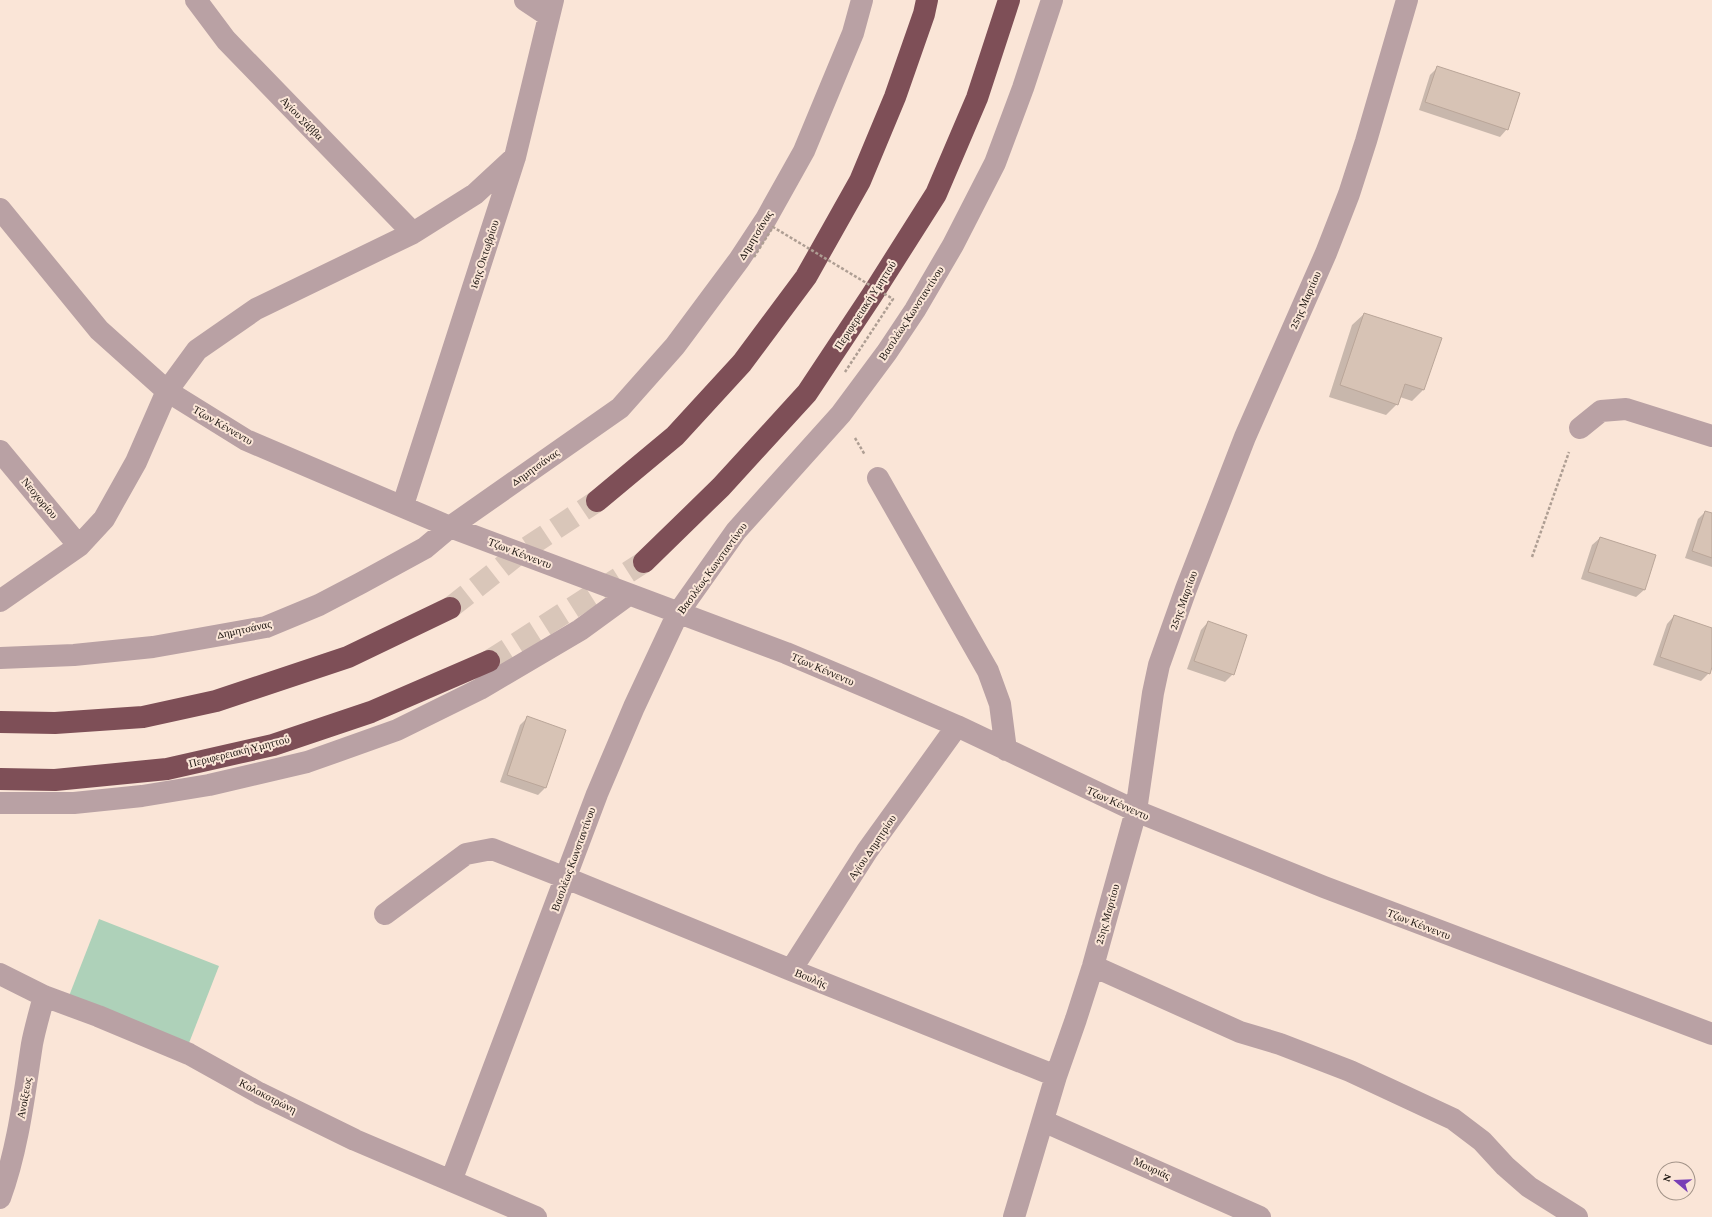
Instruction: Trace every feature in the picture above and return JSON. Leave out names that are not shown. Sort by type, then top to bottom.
[{"type":"highway","points":[[597,501],[675,436],[742,363],[806,277],[860,181],[895,97],[924,14],[927,0]]},
{"type":"highway","name":"Περιφερειακή Υμηττού","points":[[644,562],[721,487],[807,393],[872,294],[936,194],[977,98],[1009,0]]},
{"type":"highway","points":[[0,722],[55,723],[143,717],[216,701],[348,657],[450,608]]},
{"type":"highway","name":"Περιφερειακή Υμηττού","points":[[0,779],[55,780],[167,769],[273,745],[371,712],[489,661]]},
{"type":"street","name":"Αγίου Σάββα","points":[[196,0],[226,40],[413,233]]},
{"type":"street","points":[[525,0],[551,8]]},
{"type":"street","name":"Δημητσάνας","points":[[0,658],[74,655],[153,647],[266,627],[319,606],[425,548],[450,527],[620,408],[675,346],[739,260],[766,219],[800,157],[853,33],[862,0]]},
{"type":"street","name":"Βασιλέως Κωνσταντίνου","points":[[451,1181],[615,748],[678,613],[736,531],[841,414],[887,352],[915,310],[953,245],[995,163],[1023,88],[1052,0]]},
{"type":"street","name":"25ης Μαρτίου","points":[[1014,1217],[1056,1076],[1093,966],[1136,811],[1153,694],[1159,665],[1186,589],[1245,437],[1326,253],[1349,194],[1407,0]]},
{"type":"street","name":"16ης Οκτωβρίου","points":[[404,506],[515,158],[551,8]]},
{"type":"street","points":[[0,601],[79,546],[104,519],[136,462],[167,391],[197,350],[256,309],[413,233],[475,194],[515,158]]},
{"type":"street","name":"Τζων Κέννεντυ","points":[[0,209],[99,330],[167,391],[246,440],[404,506],[450,527],[786,653],[957,726],[1136,811],[1346,896],[1712,1034]]},
{"type":"street","points":[[1580,428],[1601,411],[1626,409],[1712,436]]},
{"type":"street","name":"Νεοχωρίου","points":[[0,451],[79,546]]},
{"type":"street","points":[[878,478],[988,672],[1000,704],[1006,750]]},
{"type":"street","points":[[0,803],[74,803],[142,796],[209,785],[307,762],[397,730],[480,689],[580,630],[628,595]]},
{"type":"street","name":"Αγίου Δημητρίου","points":[[791,970],[867,851],[957,726]]},
{"type":"street","name":"Βουλής","points":[[386,914],[466,854],[492,849],[1056,1076]]},
{"type":"street","points":[[1093,966],[1240,1032],[1280,1044],[1343,1068],[1453,1119],[1478,1137],[1505,1166],[1529,1187],[1577,1217]]},
{"type":"street","name":"Κολοκοτρώνη","points":[[0,974],[44,996],[98,1016],[189,1054],[259,1093],[349,1136],[536,1217]]},
{"type":"street","name":"Ανοίξεως","points":[[0,1198],[6,1183],[17,1136],[32,1043],[44,996]]},
{"type":"street","name":"Μουριάς","points":[[1043,1121],[1260,1217]]},
{"type":"path","points":[[754,257],[773,227],[893,299],[845,372]]},
{"type":"path","points":[[841,414],[878,478]]},
{"type":"path","points":[[1532,557],[1567,456],[1580,428]]},
{"type":"green space","points":[[99,919],[219,966],[189,1043],[69,996]]},
{"type":"building","points":[[1437,66],[1520,93],[1508,130],[1425,102]]},
{"type":"building","points":[[1364,313],[1442,338],[1424,390],[1405,384],[1398,405],[1340,385]]},
{"type":"building","points":[[1705,511],[1712,513],[1712,558],[1692,551]]},
{"type":"building","points":[[1600,537],[1656,555],[1645,590],[1588,572]]},
{"type":"building","points":[[1674,615],[1712,628],[1712,667],[1710,674],[1660,657]]},
{"type":"building","points":[[1208,621],[1247,635],[1234,675],[1194,661]]},
{"type":"building","points":[[527,716],[566,730],[546,788],[507,775]]},
{"type":"tunnel","points":[[450,608],[522,551],[597,501]]},
{"type":"tunnel","points":[[489,661],[644,562]]}]
